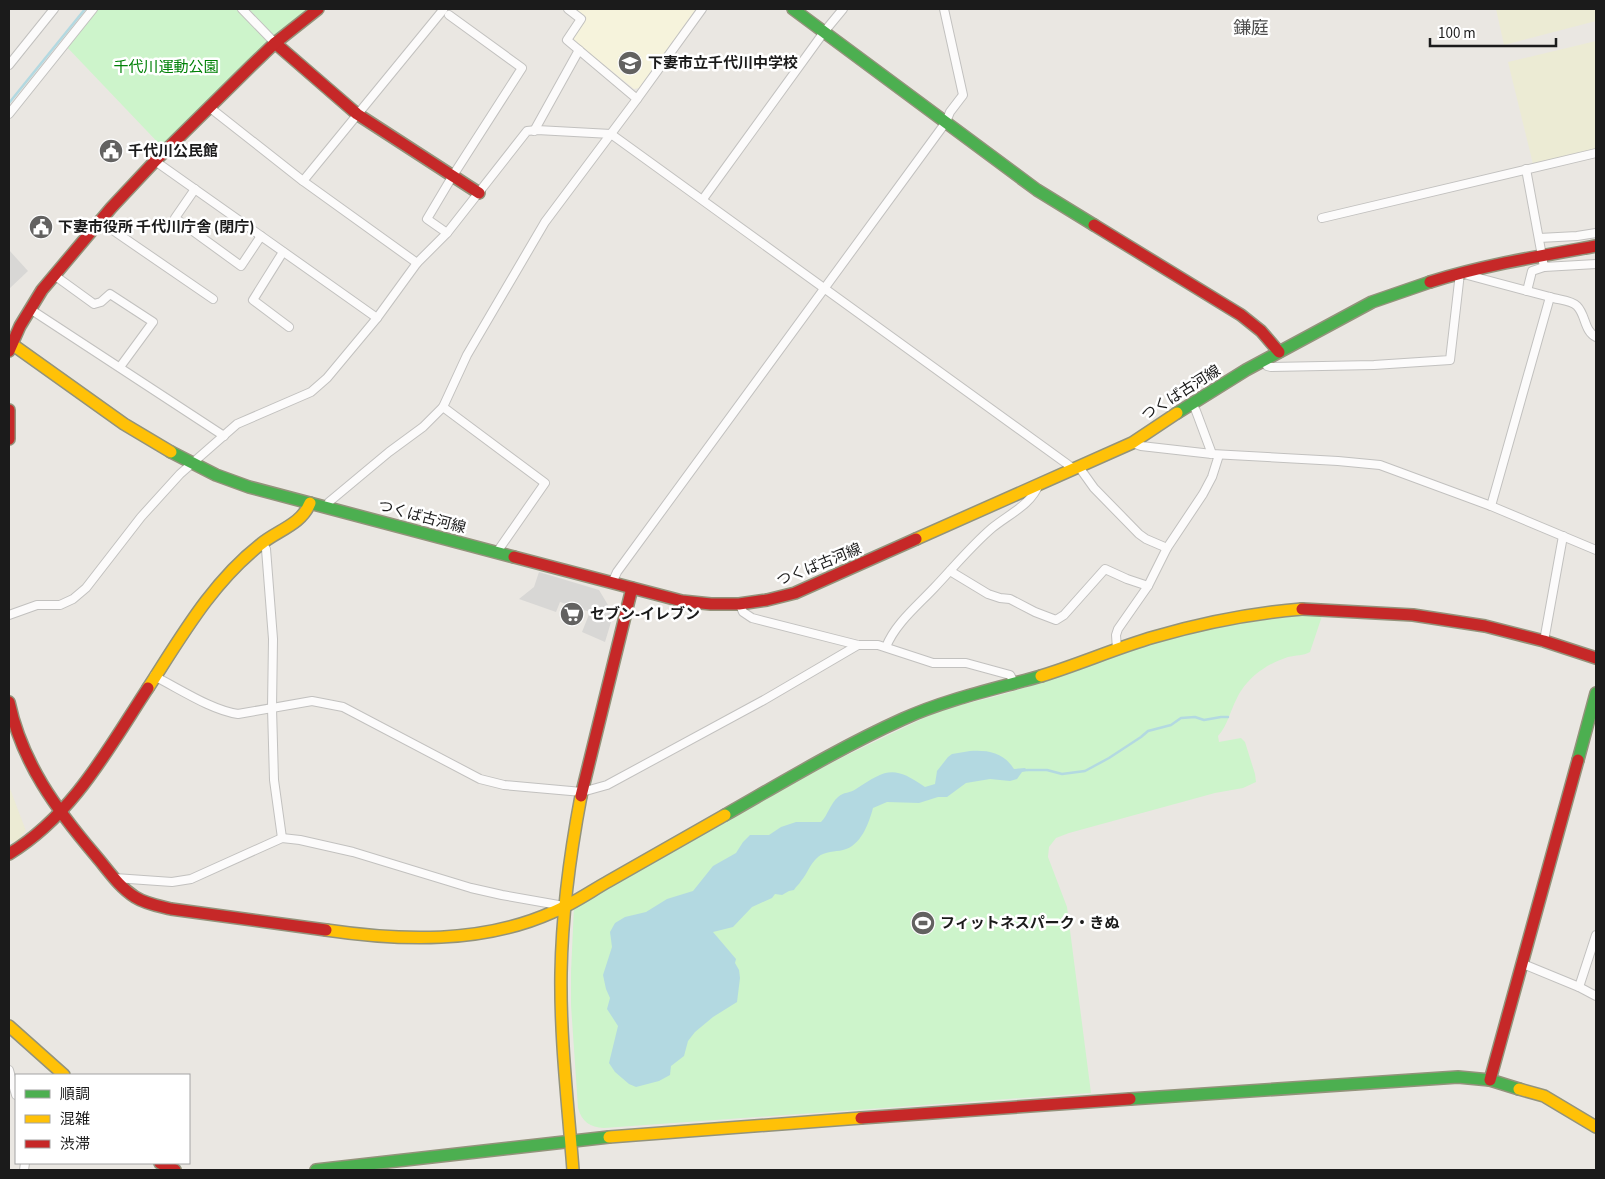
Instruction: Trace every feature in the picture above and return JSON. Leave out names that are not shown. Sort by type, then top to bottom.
[{"type":"street","points":[[9,65],[54,9]]},
{"type":"street","points":[[9,114],[93,9]]},
{"type":"street","points":[[242,9],[275,43],[357,114],[479,193]]},
{"type":"street","points":[[10,346],[15,333],[30,309],[54,275],[98,220],[275,43],[318,9]]},
{"type":"street","points":[[568,9],[581,19],[567,40],[638,99]]},
{"type":"street","points":[[326,507],[329,502],[423,427],[443,407],[467,354],[540,230],[638,99],[702,9]]},
{"type":"street","points":[[793,9],[1037,190],[1241,315],[1260,331],[1279,352]]},
{"type":"street","points":[[703,199],[824,32],[843,9]]},
{"type":"street","points":[[612,583],[617,572],[825,289],[964,95],[944,9]]},
{"type":"street","points":[[302,181],[447,10],[522,68],[427,219],[447,233]]},
{"type":"street","points":[[534,131],[579,50]]},
{"type":"street","points":[[209,107],[302,181],[417,263]]},
{"type":"street","points":[[9,615],[37,605],[60,605],[74,599],[86,588],[141,517],[180,474],[237,424],[311,392],[327,378],[377,318],[417,263],[447,233],[528,131],[611,134],[1076,468],[1139,534],[1167,548]]},
{"type":"street","points":[[1322,218],[1596,153]]},
{"type":"street","points":[[156,161],[377,318]]},
{"type":"street","points":[[1526,169],[1544,267]]},
{"type":"street","points":[[195,189],[175,218],[241,266],[261,236]]},
{"type":"street","points":[[98,220],[213,299]]},
{"type":"street","points":[[1539,238],[1596,233]]},
{"type":"street","name":"つくば古河線","points":[[10,346],[152,442],[191,465],[231,482],[632,588],[698,603],[740,604],[768,601],[795,593],[1132,442],[1192,403],[1279,352],[1372,302],[1460,273],[1541,255],[1596,246]]},
{"type":"street","points":[[283,252],[252,300],[289,327]]},
{"type":"street","points":[[1527,292],[1532,271],[1544,267],[1596,264]]},
{"type":"street","points":[[1264,361],[1267,366],[1271,367],[1374,365],[1450,360],[1460,273],[1570,302],[1578,307],[1590,333],[1596,337]]},
{"type":"street","points":[[54,275],[94,304],[101,302],[110,294],[153,322],[120,367]]},
{"type":"street","points":[[1491,506],[1550,297]]},
{"type":"street","points":[[30,309],[224,436]]},
{"type":"street","points":[[1117,649],[1116,635],[1118,629],[1148,586],[1167,548],[1212,477],[1216,455],[1192,403]]},
{"type":"street","points":[[443,407],[544,483],[496,552]]},
{"type":"street","points":[[9,410],[9,439]]},
{"type":"street","points":[[1132,442],[1141,446],[1216,455],[1380,465],[1491,506],[1596,550]]},
{"type":"street","points":[[886,647],[892,634],[901,623],[950,571],[993,527],[1032,498],[1040,484]]},
{"type":"street","points":[[9,854],[61,813],[79,792],[99,764],[154,676],[210,594],[227,574],[262,543],[305,516],[310,503]]},
{"type":"street","points":[[1544,641],[1563,536]]},
{"type":"street","points":[[262,543],[266,549],[272,618],[274,780],[282,838]]},
{"type":"street","points":[[950,571],[988,594],[1000,598],[1010,598],[1035,612],[1056,620],[1064,615],[1105,569],[1126,579],[1148,586]]},
{"type":"street","points":[[573,1170],[562,1031],[561,973],[564,906],[571,850],[582,792],[632,588]]},
{"type":"street","points":[[740,604],[743,612],[752,618],[858,645],[870,644],[886,647],[933,663],[966,663],[1004,672],[1012,677],[1015,684]]},
{"type":"street","points":[[9,706],[16,734],[25,757],[61,813],[115,878],[134,895],[159,906],[373,936],[420,938],[458,936],[543,917],[818,762],[903,719],[944,703],[1015,684],[1154,637],[1201,625],[1280,611],[1306,609],[1349,610],[1436,617],[1485,626],[1544,641],[1596,658]]},
{"type":"street","points":[[154,676],[201,700],[238,714],[312,701],[343,707],[480,779],[504,785],[582,792],[618,780],[771,696],[858,645]]},
{"type":"street","points":[[1490,1080],[1596,693]]},
{"type":"street","points":[[115,878],[172,882],[191,879],[282,838],[300,840],[353,852],[471,888],[564,906]]},
{"type":"street","points":[[1579,986],[1596,934]]},
{"type":"street","points":[[1523,964],[1579,986],[1596,996]]},
{"type":"street","points":[[9,1026],[63,1074]]},
{"type":"street","points":[[9,1070],[15,1091]]},
{"type":"street","points":[[316,1170],[570,1141],[978,1109],[1458,1077],[1490,1080],[1544,1096],[1596,1127]]},
{"type":"street","points":[[162,1164],[175,1170]]},
{"type":"shaded area","name":"下妻市立千代川中学校","points":[[573,9],[697,9],[639,88],[634,89],[571,38],[585,18]]},
{"type":"shaded area","points":[[9,250],[28,271],[9,289]]},
{"type":"shaded area","points":[[539,572],[599,590],[611,610],[611,622],[605,642],[582,632],[590,612],[560,602],[556,612],[519,599],[534,587]]},
{"type":"green space","name":"千代川運動公園","points":[[94,9],[318,9],[166,151],[64,44]]},
{"type":"green space","points":[[1496,9],[1596,9],[1596,21],[1504,45]]},
{"type":"green space","points":[[1596,41],[1596,150],[1533,164],[1508,62]]},
{"type":"green space","name":"フィットネスパーク・きぬ","points":[[1300,615],[1322,616],[1310,652],[1278,661],[1266,667],[1252,678],[1239,694],[1227,723],[1218,736],[1219,742],[1241,738],[1245,742],[1256,782],[1243,788],[1215,793],[1069,833],[1056,838],[1049,847],[1048,857],[1067,907],[1091,1093],[604,1128],[591,1125],[584,1120],[578,1108],[571,1005],[574,906],[597,895],[770,795],[930,715],[951,707],[994,697],[1047,681],[1141,646],[1204,629]]},
{"type":"green space","points":[[9,786],[26,831],[17,841],[13,842],[9,840]]},
{"type":"water","points":[[970,751],[995,753],[1010,763],[1014,769],[1025,768],[1028,771],[1022,772],[1017,779],[1010,781],[990,779],[966,783],[947,797],[938,797],[919,803],[887,802],[873,808],[863,833],[855,844],[843,850],[821,855],[794,890],[782,895],[775,894],[772,898],[752,907],[733,927],[713,932],[736,959],[735,963],[739,970],[740,978],[737,1002],[713,1017],[695,1032],[688,1041],[684,1056],[671,1066],[670,1075],[659,1081],[636,1087],[629,1084],[615,1072],[609,1063],[618,1026],[607,1009],[610,998],[603,975],[612,947],[610,932],[615,923],[625,917],[646,912],[667,899],[693,891],[713,866],[736,853],[750,835],[769,835],[781,827],[796,822],[821,822],[840,795],[854,790],[875,777],[890,772],[905,775],[925,787],[935,784],[937,771],[948,757],[952,754]]},
{"type":"waterway","points":[[9,103],[85,9]]},
{"type":"waterway","points":[[1027,770],[1047,770],[1062,774],[1085,771],[1109,758],[1148,731],[1171,725],[1181,718],[1195,717],[1204,720],[1228,717]]},
{"type":"traffic: fast","points":[[793,9],[1037,190],[1094,225]]},
{"type":"traffic: fast","points":[[1177,413],[1246,370],[1372,302],[1430,282]]},
{"type":"traffic: fast","points":[[171,452],[216,475],[249,487],[514,557]]},
{"type":"traffic: fast","points":[[725,815],[835,753],[903,719],[954,700],[1041,676]]},
{"type":"traffic: fast","points":[[1578,760],[1596,693]]},
{"type":"traffic: fast","points":[[1130,1099],[1458,1077],[1490,1080],[1519,1089]]},
{"type":"traffic: fast","points":[[316,1170],[609,1137]]},
{"type":"traffic: slow","points":[[9,342],[124,424],[171,452]]},
{"type":"traffic: slow","points":[[916,539],[1132,443],[1177,413]]},
{"type":"traffic: slow","points":[[148,688],[198,611],[227,575],[261,544],[301,517],[310,503]]},
{"type":"traffic: slow","points":[[1041,676],[1172,632],[1246,616],[1302,609]]},
{"type":"traffic: slow","points":[[573,1170],[563,1047],[561,973],[567,884],[581,796]]},
{"type":"traffic: slow","points":[[326,930],[412,938],[441,937],[470,935],[526,922],[568,905],[725,815]]},
{"type":"traffic: slow","points":[[9,1026],[63,1074]]},
{"type":"traffic: slow","points":[[1519,1089],[1544,1096],[1596,1127]]},
{"type":"traffic: slow","points":[[609,1137],[861,1118]]},
{"type":"traffic: jam","points":[[9,351],[20,326],[42,290],[111,208],[156,160],[250,67],[275,43],[318,9]]},
{"type":"traffic: jam","points":[[275,43],[357,114],[479,193]]},
{"type":"traffic: jam","points":[[1094,225],[1241,315],[1261,331],[1279,352]]},
{"type":"traffic: jam","points":[[1430,282],[1533,257],[1596,246]]},
{"type":"traffic: jam","points":[[9,410],[9,439]]},
{"type":"traffic: jam","points":[[514,557],[682,601],[739,604],[795,593],[916,539]]},
{"type":"traffic: jam","points":[[581,796],[632,588]]},
{"type":"traffic: jam","points":[[1302,609],[1413,615],[1485,626],[1544,641],[1596,658]]},
{"type":"traffic: jam","points":[[9,854],[32,838],[71,800],[88,779],[148,688]]},
{"type":"traffic: jam","points":[[9,702],[22,745],[42,784],[67,821],[114,878],[129,893],[144,901],[171,909],[326,930]]},
{"type":"traffic: jam","points":[[1490,1080],[1578,760]]},
{"type":"traffic: jam","points":[[861,1118],[1130,1099]]},
{"type":"traffic: jam","points":[[162,1164],[175,1170]]},
{"type":"place","name":"下妻市立千代川中学校","points":[[630,63]]},
{"type":"place","name":"千代川公民館","points":[[111,151]]},
{"type":"place","name":"下妻市役所 千代川庁舎 (閉庁)","points":[[41,227]]},
{"type":"place","name":"セブン-イレブン","points":[[572,614]]},
{"type":"place","name":"フィットネスパーク・きぬ","points":[[923,923]]},
{"type":"district","name":"鎌庭","points":[[1251,28]]}]
